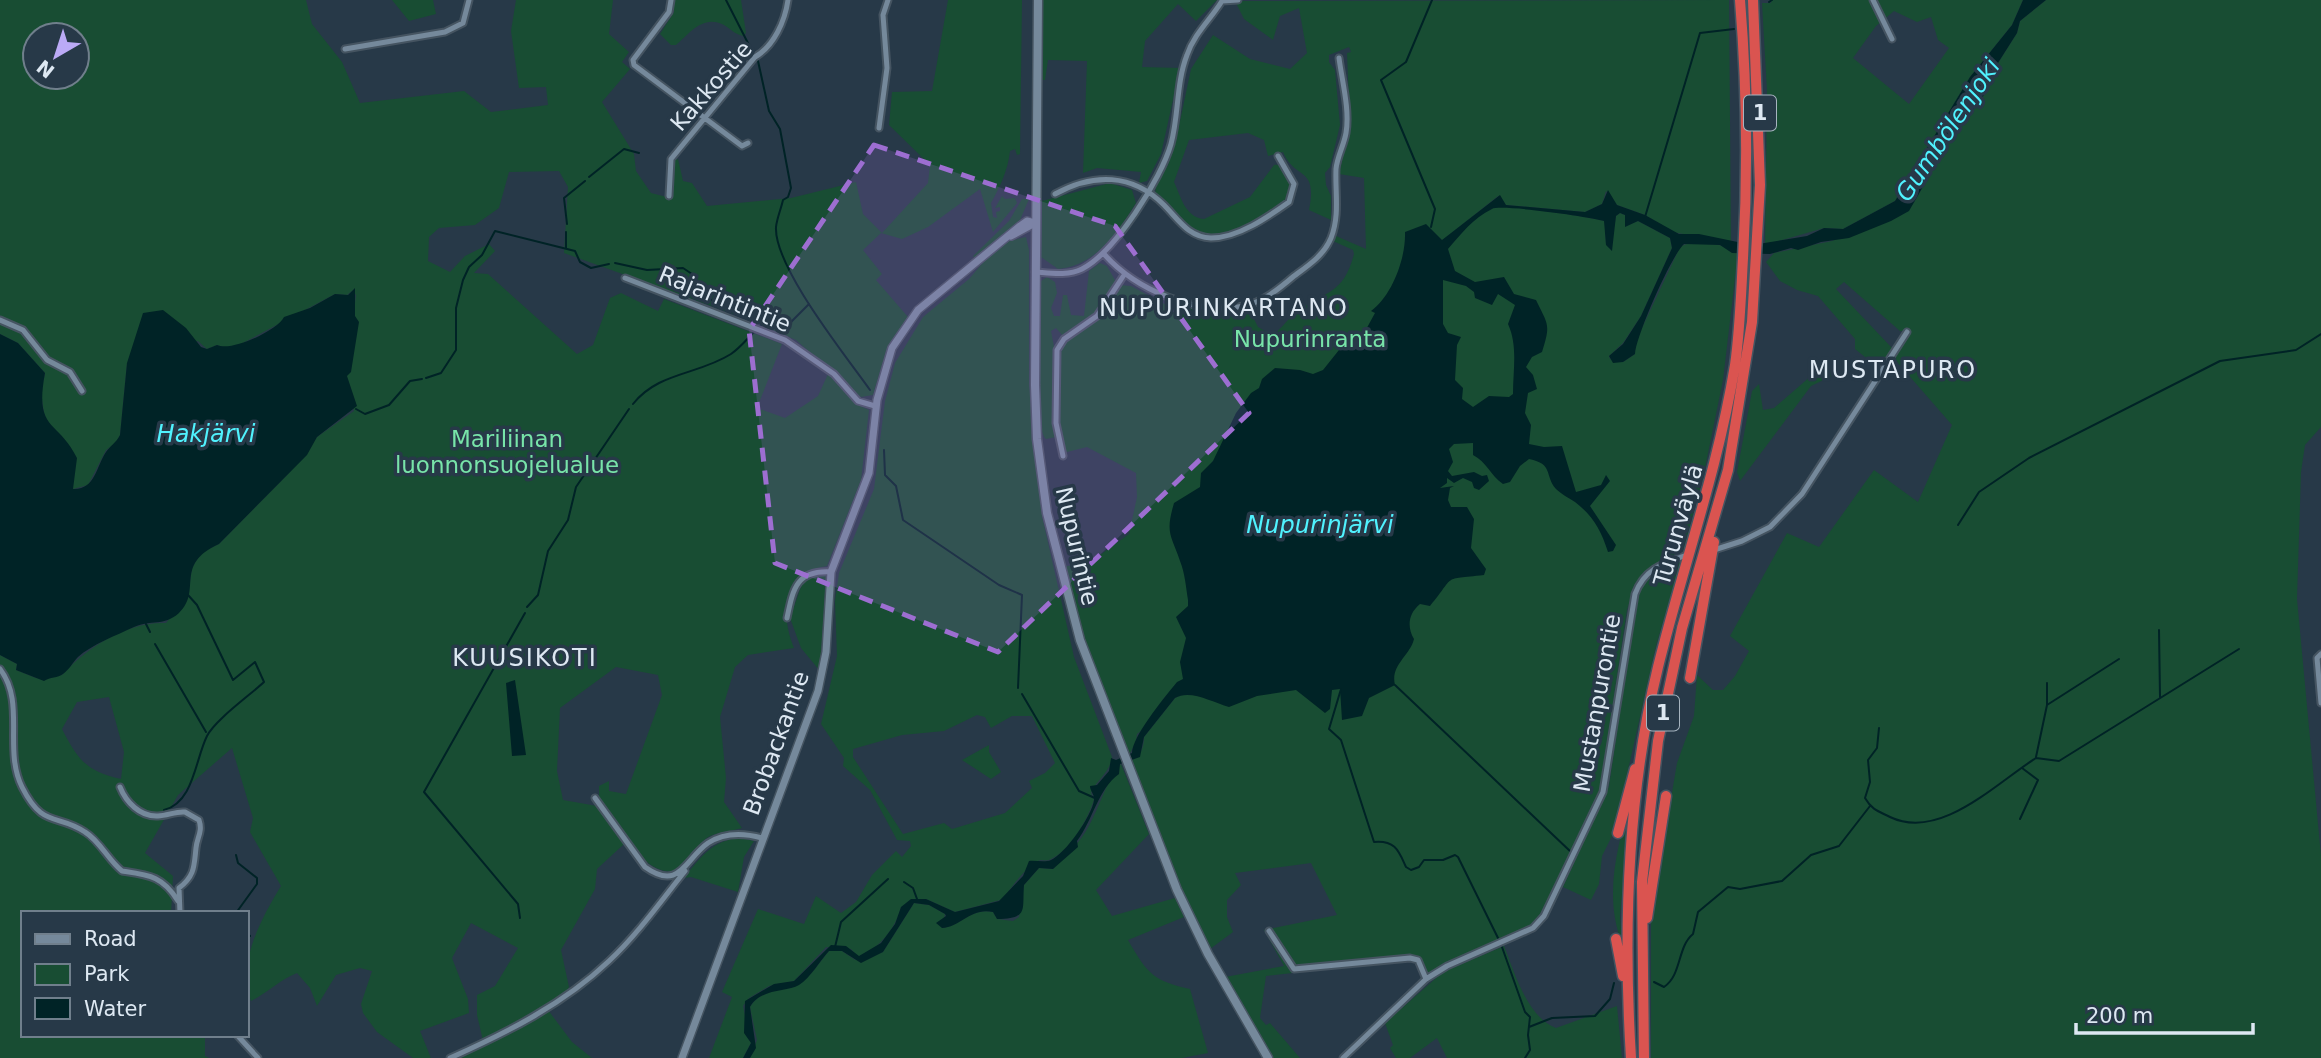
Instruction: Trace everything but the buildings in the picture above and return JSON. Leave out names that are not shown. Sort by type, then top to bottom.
[{"type":"highway","name":"Turunväylä","points":[[1631,1058],[1628,1014],[1629,881],[1647,725],[1658,669],[1720,442],[1735,363],[1745,225],[1747,118],[1740,0]]},
{"type":"highway","name":"Turunväylä","points":[[1644,1058],[1641,964],[1645,849],[1662,715],[1682,628],[1728,470],[1747,364],[1758,226],[1760,120],[1753,0]]},
{"type":"highway","points":[[1690,678],[1728,470]]},
{"type":"highway","points":[[1618,833],[1647,725]]},
{"type":"highway","points":[[1641,964],[1666,796]]},
{"type":"highway","points":[[1616,939],[1628,1014]]},
{"type":"main road","name":"Nupurintie","points":[[1038,0],[1036,425],[1047,513],[1080,640],[1191,920],[1268,1058]]},
{"type":"street","points":[[345,49],[445,32],[463,23],[468,0]]},
{"type":"street","points":[[671,0],[669,12],[633,60],[635,65],[741,146],[748,143]]},
{"type":"street","name":"Kakkostie","points":[[669,196],[671,159],[755,57],[771,44],[786,12],[788,0]]},
{"type":"street","points":[[879,128],[887,68],[883,15],[888,0]]},
{"type":"street","points":[[1035,272],[1074,272],[1104,254],[1121,235],[1171,144],[1187,54],[1222,1],[1238,0]]},
{"type":"street","points":[[1873,0],[1892,39]]},
{"type":"street","points":[[1104,254],[1124,275],[1143,287],[1180,301],[1245,306],[1268,296],[1321,255],[1335,223],[1336,166],[1346,132],[1339,58]]},
{"type":"street","points":[[1055,194],[1081,183],[1112,178],[1130,182],[1158,200],[1189,231],[1209,238],[1224,236],[1263,219],[1289,202],[1294,184],[1278,156]]},
{"type":"street","name":"Brobackantie","points":[[682,1058],[762,838],[793,763],[823,671],[831,572],[869,473],[876,406],[887,362],[908,321],[1027,221],[1035,223]]},
{"type":"street","points":[[1063,456],[1056,423],[1056,350],[1064,339],[1097,316],[1124,275]]},
{"type":"street","name":"Rajarintintie","points":[[625,278],[785,340],[834,374],[858,401],[876,406]]},
{"type":"street","points":[[0,320],[23,330],[47,360],[70,372],[82,391]]},
{"type":"street","points":[[1717,549],[1770,527],[1802,494],[1907,332]]},
{"type":"street","name":"Mustanpurontie","points":[[1343,1058],[1426,979],[1447,966],[1533,928],[1545,916],[1603,792],[1636,592],[1645,575],[1655,567],[1684,556]]},
{"type":"street","points":[[788,618],[791,599],[801,579],[817,571],[831,572]]},
{"type":"street","points":[[2321,654],[2317,658],[2321,703]]},
{"type":"street","points":[[0,669],[13,694],[14,758],[21,785],[29,800],[50,820],[85,832],[122,870],[149,873],[161,880],[178,901]]},
{"type":"street","points":[[120,787],[128,802],[147,814],[157,817],[186,812],[199,820],[201,827],[194,868],[187,881],[179,888],[180,911]]},
{"type":"street","points":[[595,798],[645,867],[655,874],[667,876],[685,871]]},
{"type":"street","points":[[450,1058],[505,1032],[578,987],[610,960],[705,845],[729,834],[762,838]]},
{"type":"street","points":[[1269,931],[1294,969],[1410,958],[1418,960],[1426,979]]},
{"type":"street","points":[[239,1037],[258,1058]]},
{"type":"highlighted area","points":[[874,145],[1115,226],[1249,413],[998,652],[775,563],[749,330]]},
{"type":"green space","name":"Mariliinan luonnonsuojelualue","points":[[0,0],[306,0],[312,24],[342,62],[360,103],[464,91],[491,112],[548,105],[546,87],[519,88],[511,31],[516,0],[613,0],[609,34],[629,52],[622,62],[630,69],[602,102],[634,154],[636,171],[651,193],[671,198],[673,161],[678,159],[683,181],[692,183],[707,206],[791,198],[856,182],[863,214],[882,233],[928,183],[930,165],[889,125],[892,92],[932,91],[948,0],[1022,0],[1020,154],[1017,155],[1015,149],[1010,151],[1003,178],[991,203],[993,217],[997,218],[996,212],[1000,211],[1000,207],[995,208],[1002,196],[1005,199],[1015,198],[1017,203],[993,232],[980,189],[928,227],[902,239],[881,233],[863,250],[882,274],[876,280],[908,317],[886,351],[873,395],[861,397],[796,340],[748,319],[564,253],[568,187],[559,171],[509,172],[499,208],[475,225],[439,228],[429,237],[428,261],[450,272],[465,256],[489,244],[495,251],[474,273],[488,274],[577,354],[593,345],[610,298],[621,293],[658,311],[664,299],[782,344],[757,408],[785,418],[818,396],[828,374],[856,404],[869,410],[861,480],[827,566],[812,570],[801,577],[788,596],[787,622],[794,648],[748,655],[735,667],[720,717],[726,778],[724,802],[742,828],[710,836],[686,865],[669,871],[657,868],[634,849],[599,798],[599,786],[609,781],[609,791],[626,794],[662,695],[658,675],[616,667],[560,708],[557,771],[563,800],[597,806],[624,844],[597,869],[595,889],[561,950],[569,987],[561,1001],[548,1010],[572,1042],[592,1058],[461,1058],[484,1045],[477,1015],[477,995],[495,986],[518,948],[471,923],[452,958],[468,999],[469,1013],[420,1031],[431,1058],[413,1058],[377,1032],[363,1013],[361,1004],[372,971],[360,968],[336,975],[317,1006],[310,988],[297,973],[251,1001],[248,990],[248,964],[253,941],[281,886],[250,832],[253,818],[232,748],[178,795],[145,853],[173,876],[171,911],[21,911],[21,1037],[205,1037],[205,1056],[209,1058],[0,1058],[0,655],[17,664],[16,670],[36,678],[62,675],[95,646],[123,631],[137,626],[166,623],[188,595],[192,568],[201,552],[219,544],[288,474],[317,437],[354,411],[346,376],[356,295],[352,291],[347,295],[335,294],[237,346],[226,348],[217,345],[207,349],[198,341],[127,363],[120,435],[116,443],[106,450],[88,485],[73,489],[63,440],[45,419],[41,393],[45,373],[18,343],[0,334]],"holes":[[[109,697],[124,752],[121,779],[91,768],[73,749],[62,729],[77,702]]]},
{"type":"green space","points":[[392,0],[433,0],[436,14],[409,21]]},
{"type":"green space","points":[[674,0],[741,0],[746,33],[743,36],[722,24],[708,22],[696,27],[676,45],[671,45],[660,34],[674,12]]},
{"type":"green space","points":[[1041,0],[1217,0],[1196,21],[1178,4],[1145,41],[1142,67],[1180,68],[1161,154],[1147,181],[1139,183],[1141,172],[1097,168],[1083,173],[1087,61],[1048,60],[1045,80],[1042,80]]},
{"type":"green space","name":"Nupurinranta","points":[[1729,0],[1731,242],[1672,232],[1645,215],[1617,205],[1606,191],[1602,204],[1585,212],[1506,205],[1498,196],[1442,241],[1453,243],[1465,227],[1494,207],[1548,211],[1605,221],[1606,245],[1611,243],[1616,216],[1620,213],[1625,215],[1625,226],[1638,221],[1670,238],[1672,248],[1641,316],[1623,343],[1609,356],[1610,359],[1623,362],[1635,354],[1635,343],[1680,247],[1706,243],[1738,253],[1723,380],[1704,473],[1683,551],[1661,561],[1646,573],[1627,610],[1599,794],[1545,908],[1532,924],[1440,966],[1424,979],[1417,962],[1409,960],[1266,976],[1260,1018],[1266,1025],[1270,1023],[1300,1058],[1272,1058],[1225,977],[1284,966],[1264,930],[1337,915],[1311,863],[1235,873],[1241,885],[1227,900],[1227,917],[1233,932],[1210,949],[1179,883],[1132,760],[1141,751],[1144,737],[1175,698],[1182,694],[1183,679],[1164,698],[1148,725],[1137,734],[1129,755],[1086,647],[1063,567],[1092,561],[1129,534],[1137,497],[1136,473],[1087,447],[1067,452],[1063,449],[1058,425],[1059,352],[1068,339],[1097,320],[1120,285],[1131,286],[1168,306],[1173,302],[1248,307],[1258,327],[1272,335],[1293,315],[1332,291],[1344,278],[1354,254],[1353,250],[1333,241],[1336,236],[1366,249],[1364,178],[1339,174],[1350,125],[1349,47],[1329,55],[1329,62],[1335,70],[1340,125],[1330,167],[1325,173],[1331,196],[1331,220],[1309,210],[1311,196],[1308,180],[1293,167],[1283,152],[1268,156],[1264,140],[1248,133],[1189,140],[1174,182],[1188,210],[1204,219],[1250,197],[1274,165],[1278,165],[1286,171],[1292,186],[1288,198],[1278,207],[1233,230],[1210,235],[1201,234],[1182,223],[1155,196],[1156,186],[1168,165],[1176,140],[1191,69],[1213,35],[1250,59],[1290,69],[1307,53],[1299,8],[1280,16],[1273,40],[1244,19],[1235,1]],"holes":[[[1380,327],[1341,689],[1265,682],[1212,462]]]},
{"type":"green space","points":[[1771,0],[2023,0],[2012,25],[1970,77],[1895,201],[1843,229],[1824,228],[1765,244],[1767,91],[1762,3],[1771,3]],"holes":[[[1894,11],[1917,22],[1931,17],[1938,40],[1949,48],[1909,104],[1853,58],[1876,26]]]},
{"type":"green space","points":[[2046,0],[2321,0],[2321,427],[2305,445],[2301,472],[2297,599],[2321,856],[2321,1058],[1651,1058],[1651,916],[1677,763],[1694,716],[1697,675],[1713,690],[1723,690],[1735,676],[1749,651],[1730,636],[1787,533],[1819,547],[1874,470],[1918,502],[1952,425],[1891,355],[1907,332],[1900,331],[1844,282],[1836,289],[1892,348],[1879,368],[1855,349],[1855,339],[1818,296],[1797,290],[1780,281],[1766,262],[1774,253],[1832,241],[1913,204],[1948,143],[1984,95],[1991,74],[2017,33],[2020,21]]},
{"type":"green space","points":[[1110,183],[1132,190],[1136,203],[1104,246],[1084,261],[1058,269],[1041,257],[1042,201]]},
{"type":"green space","points":[[1022,199],[1029,199],[1020,220],[975,259],[973,256],[1009,221]]},
{"type":"green space","points":[[1026,237],[1029,250],[1029,383],[1042,516],[1074,657],[1112,757],[1111,763],[1093,788],[1091,793],[1094,800],[1091,808],[1072,842],[1058,855],[1031,866],[1004,899],[955,912],[926,899],[901,907],[886,937],[873,949],[858,957],[851,949],[826,947],[794,981],[769,986],[749,998],[743,1006],[751,1043],[743,1058],[709,1058],[732,997],[722,992],[758,909],[804,924],[816,896],[841,913],[856,902],[872,875],[896,851],[902,857],[911,846],[910,841],[897,840],[870,790],[843,766],[844,758],[821,724],[837,656],[835,601],[839,573],[874,489],[885,401],[895,363],[923,317],[1009,241]],"holes":[[[977,715],[985,717],[991,728],[1012,716],[1032,716],[1055,763],[1045,773],[1029,781],[1032,788],[1005,813],[952,829],[944,823],[903,834],[853,757],[853,749],[902,735],[944,731]]]},
{"type":"green space","points":[[1100,263],[1107,266],[1116,282],[1095,314],[1063,336],[1056,328],[1051,331],[1055,352],[1056,437],[1046,439],[1042,430],[1037,391],[1038,283],[1047,277],[1055,282],[1057,293],[1051,308],[1054,316],[1060,316],[1063,295],[1067,295],[1071,315],[1084,316],[1089,271]]},
{"type":"green space","points":[[1831,368],[1834,375],[1811,386],[1740,481],[1737,472],[1752,391],[1759,384],[1763,410],[1774,408],[1811,376]]},
{"type":"green space","points":[[1681,561],[1656,646],[1614,832],[1602,856],[1599,884],[1591,900],[1563,887],[1609,786],[1636,603],[1652,575]]},
{"type":"green space","points":[[819,573],[826,575],[820,671],[801,648],[790,618],[803,581]]},
{"type":"green space","points":[[989,745],[989,752],[1001,772],[991,779],[962,760]]},
{"type":"green space","points":[[1121,764],[1149,834],[1096,890],[1112,916],[1175,898],[1184,917],[1128,940],[1152,974],[1167,983],[1190,989],[1208,1053],[1182,1058],[750,1058],[757,1040],[750,1007],[754,1001],[766,994],[803,982],[829,951],[842,951],[855,960],[883,952],[914,903],[929,905],[945,914],[942,928],[985,911],[993,912],[997,919],[1013,921],[1019,917],[1024,885],[1039,868],[1053,869],[1079,841]]},
{"type":"green space","points":[[1631,798],[1620,916],[1622,943],[1616,925],[1613,888],[1617,852]]},
{"type":"green space","points":[[740,838],[754,841],[744,857],[738,892],[691,877],[684,878],[714,846]]},
{"type":"green space","points":[[1504,946],[1523,993],[1537,1014],[1556,1028],[1617,1006],[1622,1058],[1447,1058],[1437,1038],[1410,1058],[1396,1058],[1390,1048],[1393,1045],[1385,1023],[1443,972]]},
{"type":"water","name":"Nupurinjärvi","points":[[2023,0],[2046,0],[2020,21],[2017,33],[1991,74],[1984,95],[1948,143],[1909,211],[1849,238],[1821,242],[1798,250],[1791,248],[1770,254],[1732,253],[1720,245],[1684,244],[1655,297],[1635,354],[1623,362],[1613,363],[1609,356],[1623,344],[1641,316],[1672,248],[1670,238],[1638,221],[1625,227],[1625,215],[1620,213],[1616,216],[1612,251],[1606,245],[1604,221],[1511,208],[1492,209],[1479,217],[1448,249],[1455,271],[1475,282],[1504,277],[1514,294],[1536,300],[1546,320],[1547,336],[1542,352],[1532,357],[1526,367],[1533,375],[1537,389],[1528,393],[1525,413],[1531,425],[1529,444],[1562,446],[1576,492],[1601,485],[1606,475],[1610,481],[1590,506],[1616,545],[1613,551],[1608,552],[1592,518],[1556,489],[1542,464],[1529,459],[1520,466],[1510,482],[1503,484],[1473,455],[1473,443],[1454,444],[1449,449],[1453,462],[1448,471],[1452,476],[1474,472],[1487,475],[1489,481],[1479,490],[1474,488],[1472,482],[1463,478],[1454,483],[1447,478],[1447,483],[1440,488],[1454,486],[1450,488],[1448,500],[1451,507],[1467,507],[1474,519],[1471,548],[1486,569],[1484,575],[1451,580],[1430,606],[1420,604],[1416,608],[1410,621],[1414,639],[1395,672],[1395,685],[1369,698],[1362,716],[1342,720],[1340,689],[1332,690],[1330,709],[1325,713],[1296,690],[1257,696],[1229,707],[1194,696],[1175,698],[1144,737],[1140,757],[1120,764],[1119,774],[1101,796],[1077,841],[1078,847],[1053,869],[1039,868],[1024,885],[1023,907],[1019,915],[997,919],[993,912],[978,912],[942,928],[936,923],[946,916],[945,914],[929,905],[914,903],[883,952],[861,963],[842,951],[829,951],[799,985],[767,994],[755,1001],[750,1007],[756,1048],[750,1058],[743,1058],[751,1043],[744,1033],[745,1001],[774,984],[794,981],[831,945],[846,946],[859,956],[881,943],[895,924],[901,907],[911,899],[926,899],[955,912],[999,901],[1023,876],[1029,861],[1051,860],[1070,843],[1092,807],[1094,798],[1090,786],[1097,785],[1109,771],[1111,758],[1116,760],[1132,753],[1133,746],[1149,718],[1177,682],[1183,679],[1180,662],[1186,638],[1176,617],[1188,606],[1188,600],[1183,570],[1170,534],[1174,503],[1200,487],[1201,473],[1213,461],[1236,413],[1251,393],[1259,388],[1262,379],[1275,368],[1313,374],[1323,370],[1343,345],[1363,335],[1375,313],[1371,311],[1385,296],[1396,276],[1403,253],[1405,232],[1426,224],[1442,240],[1500,195],[1506,205],[1585,212],[1602,204],[1608,190],[1617,205],[1645,215],[1679,234],[1699,234],[1752,245],[1807,236],[1824,228],[1843,229],[1895,201],[1970,77],[2012,25]],"holes":[[[1443,280],[1466,286],[1474,292],[1475,298],[1492,305],[1498,294],[1515,305],[1508,324],[1514,349],[1513,394],[1509,397],[1489,396],[1473,407],[1462,399],[1463,388],[1455,380],[1457,345],[1461,337],[1448,333],[1443,324]]]},
{"type":"water","name":"Hakjärvi","points":[[355,288],[355,316],[359,322],[351,372],[347,376],[357,406],[317,437],[307,455],[219,544],[197,560],[192,569],[186,604],[179,613],[168,620],[134,627],[97,644],[78,657],[59,676],[44,681],[16,670],[17,664],[0,655],[0,334],[18,343],[45,373],[42,392],[45,416],[77,458],[73,489],[86,486],[90,482],[106,452],[120,435],[127,363],[143,313],[163,310],[186,328],[201,347],[207,349],[217,345],[243,343],[273,328],[284,317],[310,308],[335,294],[348,295]]},
{"type":"water","points":[[515,680],[526,755],[512,756],[506,683]]},
{"type":"waterway","points":[[726,0],[753,53]]},
{"type":"waterway","points":[[1431,227],[1435,209],[1381,80],[1406,62],[1432,0]]},
{"type":"waterway","points":[[1645,217],[1700,33],[1734,29]]},
{"type":"waterway","points":[[758,61],[769,111],[780,129],[791,188],[788,197],[783,200],[777,220],[778,244],[786,265],[813,311],[870,390]]},
{"type":"waterway","points":[[589,177],[624,149],[639,153]]},
{"type":"waterway","points":[[567,224],[564,198],[585,181]]},
{"type":"waterway","points":[[426,378],[441,373],[456,350],[456,308],[463,280],[469,267],[482,255],[495,231],[575,251],[580,262],[591,268],[609,264]]},
{"type":"waterway","points":[[566,232],[566,248]]},
{"type":"waterway","points":[[615,263],[647,270],[683,268],[692,274],[698,298],[738,303],[788,325],[809,304]]},
{"type":"waterway","points":[[760,326],[769,317]]},
{"type":"waterway","points":[[633,404],[654,386],[731,354],[755,331]]},
{"type":"waterway","points":[[1958,525],[1979,492],[2029,458],[2220,361],[2296,350],[2321,334]]},
{"type":"waterway","points":[[356,409],[365,414],[389,405],[410,381],[422,379]]},
{"type":"waterway","points":[[527,607],[538,595],[548,551],[568,520],[576,487],[629,409]]},
{"type":"waterway","points":[[884,450],[885,475],[896,486],[903,520],[999,585],[1022,595],[1018,688]]},
{"type":"waterway","points":[[164,810],[174,806],[188,789],[211,730],[264,682],[255,662],[233,680],[197,605],[188,595]]},
{"type":"waterway","points":[[520,918],[518,904],[424,792],[525,613]]},
{"type":"waterway","points":[[146,624],[150,632]]},
{"type":"waterway","points":[[2159,630],[2160,697]]},
{"type":"waterway","points":[[155,644],[206,732]]},
{"type":"waterway","points":[[2036,758],[2059,761],[2239,649]]},
{"type":"waterway","points":[[2047,705],[2119,659]]},
{"type":"waterway","points":[[2036,757],[2047,705],[2047,683]]},
{"type":"waterway","points":[[1395,685],[1571,852]]},
{"type":"waterway","points":[[1341,689],[1329,729],[1341,740],[1374,842],[1387,843],[1396,848],[1406,867],[1411,870],[1419,867],[1424,860],[1443,860],[1455,855],[1458,857],[1498,938]]},
{"type":"waterway","points":[[1022,694],[1079,791],[1097,799]]},
{"type":"waterway","points":[[1879,728],[1877,748],[1868,760],[1870,782],[1865,798],[1879,812],[1909,822],[1928,822],[1947,816],[1985,794],[2036,758]]},
{"type":"waterway","points":[[2020,819],[2038,780],[2022,768]]},
{"type":"waterway","points":[[1654,982],[1664,987],[1670,982],[1684,946],[1693,934],[1698,912],[1728,887],[1740,889],[1782,881],[1811,855],[1839,846],[1870,806]]},
{"type":"waterway","points":[[236,855],[238,863],[257,878],[257,884],[237,911]]},
{"type":"waterway","points":[[835,947],[841,922],[888,879]]},
{"type":"waterway","points":[[904,882],[913,888],[917,899]]},
{"type":"waterway","points":[[1502,947],[1525,1012],[1530,1017],[1530,1050],[1525,1058]]},
{"type":"waterway","points":[[1529,1027],[1552,1018],[1595,1016],[1610,999],[1614,983]]},
{"type":"district","name":"NUPURINKARTANO","points":[[1224,308]]},
{"type":"district","name":"MUSTAPURO","points":[[1893,370]]},
{"type":"district","name":"KUUSIKOTI","points":[[525,658]]},
{"type":"water label","name":"Gumbölenjoki","points":[[1948,130]]}]
